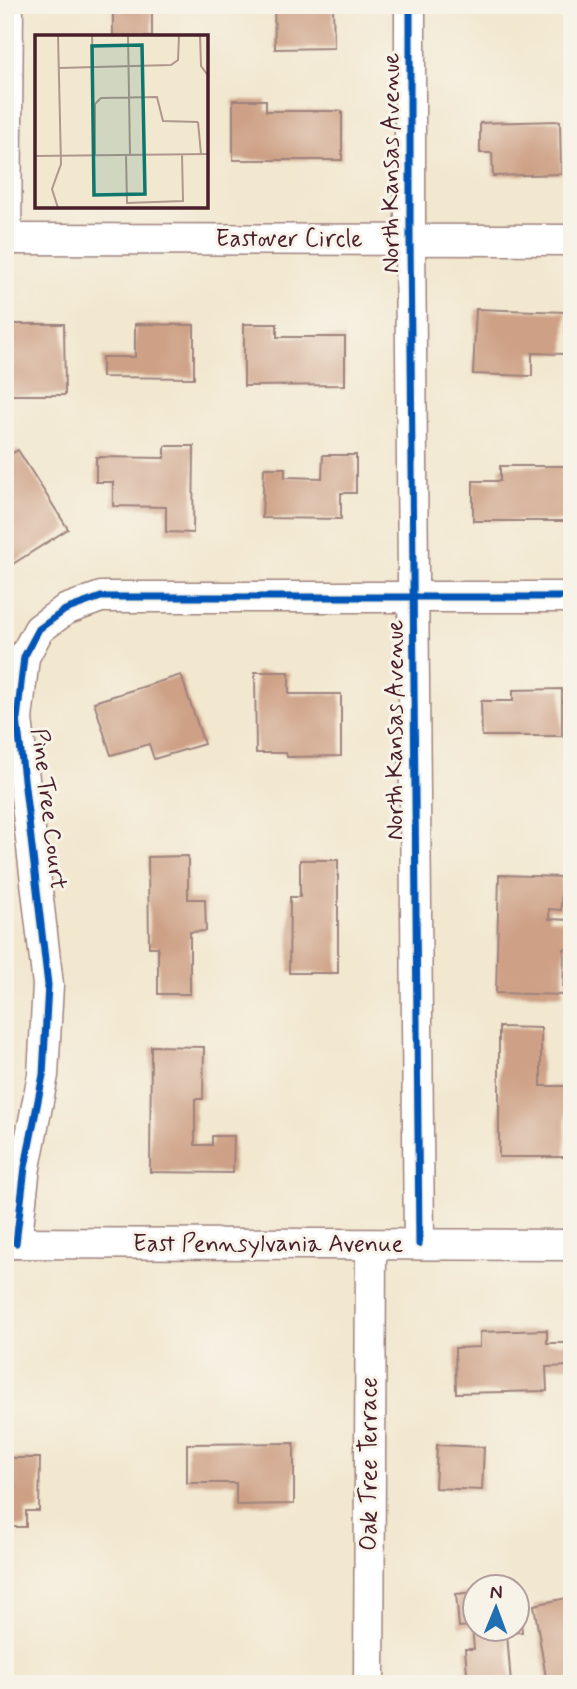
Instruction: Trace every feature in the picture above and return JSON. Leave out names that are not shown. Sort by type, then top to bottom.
[{"type":"street","points":[[6,239],[8,5]]},
{"type":"street","name":"North Kansas Avenue","points":[[410,5],[419,1244]]},
{"type":"street","name":"Eastover Circle","points":[[6,239],[572,240]]},
{"type":"street","name":"Pine Tree Court","points":[[10,1243],[43,1075],[48,985],[17,719],[24,657],[39,629],[65,610],[101,597],[572,597]]},
{"type":"street","name":"East Pennsylvania Avenue","points":[[10,1243],[572,1245]]},
{"type":"street","name":"Oak Tree Terrace","points":[[369,1684],[371,1245]]},
{"type":"building","points":[[113,5],[152,5],[152,35],[113,35]]},
{"type":"building","points":[[274,5],[333,5],[334,48],[275,49]]},
{"type":"building","points":[[233,100],[266,100],[266,111],[342,111],[342,160],[233,160]]},
{"type":"building","points":[[560,121],[561,174],[493,176],[492,153],[480,153],[480,123]]},
{"type":"building","points":[[476,309],[566,312],[565,354],[532,353],[532,376],[473,374]]},
{"type":"building","points":[[5,324],[64,324],[65,395],[11,395],[11,375],[5,375]]},
{"type":"building","points":[[135,324],[194,325],[194,378],[102,377],[102,357],[135,357]]},
{"type":"building","points":[[244,324],[277,324],[277,337],[345,337],[345,385],[244,386]]},
{"type":"building","points":[[165,446],[194,446],[193,533],[166,532],[166,507],[113,506],[113,482],[96,482],[96,457],[165,458]]},
{"type":"building","points":[[18,450],[68,529],[5,569],[5,457]]},
{"type":"building","points":[[323,455],[356,455],[356,493],[341,493],[341,519],[262,518],[264,468],[285,468],[285,477],[322,478]]},
{"type":"building","points":[[500,466],[572,466],[572,521],[473,521],[473,481],[500,481]]},
{"type":"building","points":[[255,672],[289,672],[289,694],[341,694],[341,756],[287,757],[286,753],[256,753]]},
{"type":"building","points":[[181,675],[204,744],[154,759],[149,744],[111,755],[94,702]]},
{"type":"building","points":[[562,689],[562,736],[482,736],[481,701],[513,701],[513,690]]},
{"type":"building","points":[[188,856],[188,899],[205,899],[206,931],[190,932],[190,994],[158,994],[158,947],[149,947],[148,857]]},
{"type":"building","points":[[300,860],[338,860],[338,973],[289,973],[290,897],[300,897]]},
{"type":"building","points":[[499,875],[562,877],[561,910],[549,909],[549,919],[570,920],[569,949],[564,949],[563,995],[496,993]]},
{"type":"building","points":[[499,1027],[541,1028],[541,1086],[572,1086],[572,1103],[566,1103],[565,1157],[499,1157]]},
{"type":"building","points":[[151,1046],[204,1047],[203,1099],[195,1099],[195,1145],[212,1145],[212,1136],[234,1136],[233,1173],[150,1172]]},
{"type":"building","points":[[547,1330],[547,1343],[572,1343],[572,1366],[546,1367],[547,1391],[456,1393],[455,1348],[480,1347],[480,1332]]},
{"type":"building","points":[[294,1443],[294,1504],[236,1505],[236,1483],[187,1483],[187,1444]]},
{"type":"building","points":[[437,1445],[484,1447],[482,1490],[435,1488]]},
{"type":"building","points":[[5,1458],[40,1458],[39,1511],[26,1511],[26,1527],[5,1527]]},
{"type":"building","points":[[462,1593],[462,1627],[459,1627],[456,1594]]},
{"type":"building","points":[[571,1597],[572,1683],[547,1684],[534,1605]]},
{"type":"building","points":[[474,1644],[508,1644],[511,1684],[468,1684],[465,1649],[474,1649]]},
{"type":"cycle path","points":[[410,5],[419,1244]]},
{"type":"cycle path","points":[[16,1243],[25,1167],[43,1075],[48,985],[17,719],[24,657],[39,629],[65,610],[101,597],[572,597]]}]
